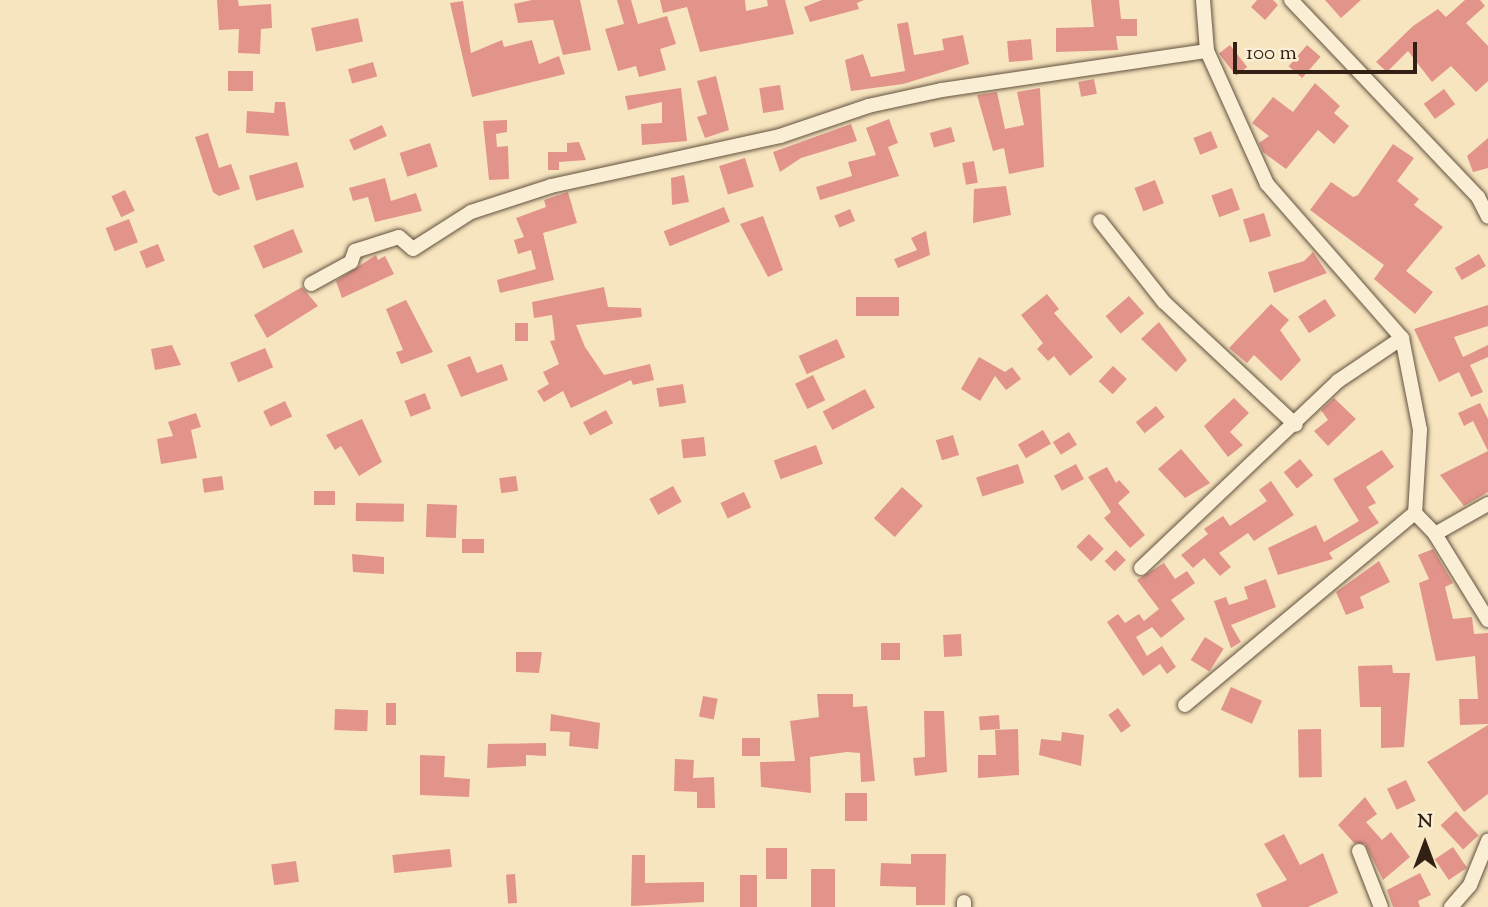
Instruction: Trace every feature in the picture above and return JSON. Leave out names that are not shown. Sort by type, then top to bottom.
[{"type":"street","points":[[1203,0],[1207,51],[1267,184],[1402,338],[1420,430],[1415,513],[1434,534],[1488,620]]},
{"type":"street","points":[[1292,0],[1478,197],[1488,217]]},
{"type":"street","points":[[311,284],[351,262],[355,251],[399,237],[413,249],[471,212],[551,186],[780,136],[868,106],[942,90],[1207,51]]},
{"type":"street","points":[[1100,221],[1164,302],[1296,425]]},
{"type":"street","points":[[1141,568],[1199,509],[1296,425],[1338,381],[1402,338]]},
{"type":"street","points":[[1434,534],[1488,504]]},
{"type":"street","points":[[1185,705],[1415,513]]},
{"type":"street","points":[[1451,907],[1470,885],[1488,841]]},
{"type":"street","points":[[1359,851],[1381,907]]},
{"type":"building","points":[[217,0],[238,0],[239,6],[271,4],[272,28],[261,29],[260,54],[238,53],[239,29],[219,30]]},
{"type":"building","points":[[532,0],[580,0],[591,50],[563,55],[553,20],[518,23],[514,4]]},
{"type":"building","points":[[617,0],[631,0],[638,24],[667,16],[676,44],[660,49],[666,70],[639,77],[636,66],[618,71],[605,29],[624,24]]},
{"type":"building","points":[[660,0],[745,0],[746,11],[768,6],[767,0],[785,0],[794,34],[700,52],[687,7],[663,13]]},
{"type":"building","points":[[822,0],[864,0],[857,3],[859,9],[810,22],[804,7]]},
{"type":"building","points":[[1091,0],[1119,0],[1121,19],[1137,19],[1137,36],[1116,36],[1118,50],[1056,52],[1056,28],[1094,27]]},
{"type":"building","points":[[1257,0],[1273,0],[1278,5],[1265,20],[1251,7]]},
{"type":"building","points":[[1325,0],[1361,0],[1341,18]]},
{"type":"building","points":[[1465,0],[1480,0],[1485,6],[1466,23],[1488,46],[1488,81],[1476,92],[1451,66],[1432,82],[1408,51],[1387,72],[1376,62],[1413,26],[1438,9],[1446,17]]},
{"type":"building","points":[[463,1],[471,53],[502,40],[504,47],[532,40],[539,64],[559,56],[565,74],[472,97],[450,3]]},
{"type":"building","points":[[358,18],[363,41],[316,51],[311,28]]},
{"type":"building","points":[[908,22],[914,55],[944,50],[942,39],[963,35],[969,64],[903,84],[851,91],[845,60],[863,54],[871,77],[905,71],[897,24]]},
{"type":"building","points":[[1031,39],[1033,60],[1009,62],[1007,41]]},
{"type":"building","points":[[1230,45],[1247,67],[1236,76],[1219,54]]},
{"type":"building","points":[[1307,45],[1321,57],[1302,78],[1289,66]]},
{"type":"building","points":[[373,62],[377,76],[352,84],[348,69]]},
{"type":"building","points":[[228,71],[253,71],[253,91],[228,91]]},
{"type":"building","points":[[716,76],[729,130],[705,138],[697,117],[707,114],[697,81]]},
{"type":"building","points":[[1094,79],[1097,94],[1081,97],[1078,82]]},
{"type":"building","points":[[1315,83],[1340,106],[1334,113],[1349,126],[1334,144],[1318,130],[1286,169],[1263,152],[1259,143],[1269,136],[1252,123],[1273,97],[1293,112]]},
{"type":"building","points":[[780,85],[784,110],[763,113],[759,88]]},
{"type":"building","points":[[681,88],[687,141],[642,145],[641,124],[662,123],[662,102],[628,110],[625,96]]},
{"type":"building","points":[[1040,88],[1044,167],[1009,174],[1004,148],[993,151],[977,95],[997,92],[1005,129],[1024,125],[1017,92]]},
{"type":"building","points":[[1444,89],[1455,104],[1435,119],[1424,104]]},
{"type":"building","points":[[275,102],[285,102],[289,136],[246,133],[247,111],[274,113]]},
{"type":"building","points":[[889,119],[898,143],[888,147],[899,176],[820,200],[816,187],[852,176],[848,162],[876,155],[866,128]]},
{"type":"building","points":[[507,120],[507,132],[496,134],[497,147],[508,146],[509,179],[489,180],[483,121]]},
{"type":"building","points":[[851,124],[857,141],[801,158],[780,172],[773,152]]},
{"type":"building","points":[[382,125],[387,136],[354,151],[349,140]]},
{"type":"building","points":[[951,127],[955,141],[934,147],[930,133]]},
{"type":"building","points":[[1211,131],[1218,148],[1200,155],[1193,138]]},
{"type":"building","points":[[208,133],[219,168],[231,164],[240,189],[219,196],[213,192],[195,137]]},
{"type":"building","points":[[1488,138],[1488,168],[1473,172],[1467,156]]},
{"type":"building","points":[[579,142],[586,160],[559,162],[559,170],[548,170],[548,152],[567,152],[567,143]]},
{"type":"building","points":[[430,143],[438,167],[407,177],[400,153]]},
{"type":"building","points":[[1393,144],[1414,158],[1397,181],[1419,199],[1414,205],[1443,227],[1406,271],[1433,292],[1415,314],[1374,279],[1384,265],[1310,210],[1331,182],[1353,197],[1358,195]]},
{"type":"building","points":[[745,158],[754,187],[728,195],[719,166]]},
{"type":"building","points":[[974,161],[978,183],[966,185],[962,163]]},
{"type":"building","points":[[297,162],[304,187],[256,201],[249,176]]},
{"type":"building","points":[[684,175],[689,202],[672,205],[671,178]]},
{"type":"building","points":[[385,178],[391,201],[416,193],[422,211],[375,222],[368,197],[353,201],[349,188]]},
{"type":"building","points":[[1155,180],[1164,203],[1143,211],[1134,188]]},
{"type":"building","points":[[1006,186],[1011,215],[973,223],[974,189]]},
{"type":"building","points":[[1232,188],[1240,210],[1219,217],[1211,196]]},
{"type":"building","points":[[125,190],[135,211],[121,217],[111,196]]},
{"type":"building","points":[[568,192],[577,223],[543,233],[554,280],[500,293],[497,280],[536,269],[531,250],[518,254],[514,240],[524,237],[516,218],[546,207],[544,200]]},
{"type":"building","points":[[724,207],[730,222],[670,246],[664,231]]},
{"type":"building","points":[[850,209],[855,221],[839,228],[834,216]]},
{"type":"building","points":[[1264,213],[1271,236],[1250,242],[1243,219]]},
{"type":"building","points":[[763,216],[783,270],[768,277],[740,224]]},
{"type":"building","points":[[129,219],[138,242],[115,251],[106,228]]},
{"type":"building","points":[[293,229],[303,252],[263,269],[253,246]]},
{"type":"building","points":[[926,231],[930,255],[898,268],[894,259],[917,250],[911,238]]},
{"type":"building","points":[[158,244],[165,261],[146,268],[139,251]]},
{"type":"building","points":[[1313,252],[1327,273],[1274,293],[1268,272],[1304,261]]},
{"type":"building","points":[[1479,254],[1486,266],[1462,280],[1455,268]]},
{"type":"building","points":[[376,255],[378,260],[385,256],[394,274],[342,298],[336,281]]},
{"type":"building","points":[[302,287],[318,306],[267,338],[254,315]]},
{"type":"building","points":[[604,287],[608,307],[641,308],[642,317],[576,325],[585,347],[604,375],[650,364],[654,380],[633,385],[631,380],[571,408],[563,391],[544,402],[537,391],[549,384],[543,372],[559,364],[550,341],[555,340],[552,315],[534,318],[532,302]]},
{"type":"building","points":[[1047,294],[1059,309],[1054,313],[1093,357],[1070,376],[1054,356],[1048,361],[1037,349],[1043,343],[1021,315]]},
{"type":"building","points":[[1129,296],[1144,313],[1121,334],[1106,316]]},
{"type":"building","points":[[856,297],[899,297],[899,316],[856,316]]},
{"type":"building","points":[[1325,299],[1336,316],[1309,333],[1298,316]]},
{"type":"building","points":[[406,300],[433,352],[401,364],[396,352],[403,350],[386,309]]},
{"type":"building","points":[[1271,304],[1289,320],[1280,330],[1301,360],[1281,381],[1254,355],[1247,363],[1229,348]]},
{"type":"building","points":[[1488,305],[1488,326],[1454,337],[1463,357],[1488,345],[1488,357],[1470,365],[1483,392],[1471,397],[1459,372],[1439,382],[1414,329]]},
{"type":"building","points":[[1159,322],[1187,360],[1176,372],[1141,339]]},
{"type":"building","points":[[515,323],[528,323],[528,341],[515,341]]},
{"type":"building","points":[[837,339],[845,357],[807,374],[799,356]]},
{"type":"building","points":[[172,345],[181,365],[155,370],[151,349]]},
{"type":"building","points":[[265,348],[273,367],[238,382],[230,363]]},
{"type":"building","points":[[470,356],[477,373],[502,364],[508,380],[461,397],[447,365]]},
{"type":"building","points":[[979,357],[1005,372],[1012,367],[1021,379],[1006,390],[995,376],[980,401],[961,389]]},
{"type":"building","points":[[1113,366],[1127,379],[1113,394],[1099,381]]},
{"type":"building","points":[[813,375],[825,400],[807,409],[795,384]]},
{"type":"building","points":[[683,384],[686,403],[659,407],[656,388]]},
{"type":"building","points":[[865,389],[875,408],[832,430],[823,412]]},
{"type":"building","points":[[425,393],[431,409],[411,417],[404,401]]},
{"type":"building","points":[[1234,398],[1249,413],[1230,432],[1243,445],[1228,457],[1204,426]]},
{"type":"building","points":[[1334,398],[1356,419],[1328,446],[1314,431],[1328,420],[1321,410]]},
{"type":"building","points":[[285,401],[292,416],[270,427],[263,411]]},
{"type":"building","points":[[1480,403],[1488,419],[1488,451],[1473,421],[1464,426],[1458,413]]},
{"type":"building","points":[[1156,406],[1165,417],[1145,433],[1136,422]]},
{"type":"building","points":[[606,410],[613,423],[590,435],[583,422]]},
{"type":"building","points":[[196,413],[201,427],[191,430],[197,458],[161,464],[157,439],[173,436],[168,422]]},
{"type":"building","points":[[362,419],[382,462],[359,476],[341,446],[335,450],[326,435]]},
{"type":"building","points":[[1043,430],[1051,444],[1026,458],[1018,444]]},
{"type":"building","points":[[1069,432],[1077,445],[1061,455],[1053,442]]},
{"type":"building","points":[[953,435],[959,455],[942,460],[936,440]]},
{"type":"building","points":[[704,437],[706,456],[683,458],[681,439]]},
{"type":"building","points":[[816,445],[823,464],[781,479],[774,460]]},
{"type":"building","points":[[1181,449],[1210,483],[1185,498],[1158,469]]},
{"type":"building","points":[[1382,450],[1394,467],[1366,487],[1376,503],[1368,507],[1379,523],[1329,553],[1333,559],[1278,575],[1268,548],[1316,525],[1324,542],[1359,521],[1333,479]]},
{"type":"building","points":[[1488,451],[1488,492],[1464,506],[1440,475]]},
{"type":"building","points":[[1300,459],[1313,475],[1297,489],[1284,472]]},
{"type":"building","points":[[1018,464],[1024,483],[982,497],[976,478]]},
{"type":"building","points":[[1076,464],[1084,479],[1062,491],[1054,476]]},
{"type":"building","points":[[1107,467],[1116,483],[1119,480],[1130,492],[1118,503],[1145,535],[1130,548],[1104,518],[1111,512],[1088,477]]},
{"type":"building","points":[[222,476],[224,490],[204,493],[202,479]]},
{"type":"building","points":[[516,476],[518,491],[501,493],[499,478]]},
{"type":"building","points":[[1271,481],[1294,515],[1254,541],[1248,533],[1219,553],[1231,567],[1220,576],[1204,558],[1193,568],[1181,555],[1208,534],[1204,529],[1223,516],[1230,526],[1267,501],[1259,490]]},
{"type":"building","points":[[673,486],[682,502],[658,515],[649,499]]},
{"type":"building","points":[[902,487],[923,506],[895,537],[874,518]]},
{"type":"building","points":[[314,491],[335,491],[335,505],[314,505]]},
{"type":"building","points":[[744,492],[751,507],[728,518],[720,503]]},
{"type":"building","points":[[356,503],[404,504],[404,522],[356,521]]},
{"type":"building","points":[[427,504],[457,505],[456,538],[426,537]]},
{"type":"building","points":[[1089,534],[1104,549],[1091,562],[1076,547]]},
{"type":"building","points":[[462,539],[484,539],[484,553],[462,553]]},
{"type":"building","points":[[1433,549],[1453,583],[1445,587],[1453,619],[1472,617],[1474,634],[1488,633],[1488,724],[1460,725],[1459,699],[1478,699],[1475,656],[1436,661],[1419,583],[1429,579],[1418,555]]},
{"type":"building","points":[[1116,550],[1126,560],[1115,571],[1105,561]]},
{"type":"building","points":[[352,554],[384,557],[384,574],[353,572]]},
{"type":"building","points":[[1379,561],[1390,582],[1360,597],[1364,608],[1346,615],[1336,592]]},
{"type":"building","points":[[1164,563],[1175,579],[1187,571],[1195,583],[1171,600],[1185,619],[1161,638],[1152,627],[1136,637],[1147,656],[1162,646],[1176,667],[1167,674],[1160,664],[1143,676],[1107,622],[1118,614],[1125,623],[1139,614],[1144,621],[1159,609],[1137,580]]},
{"type":"building","points":[[1266,579],[1276,607],[1231,625],[1241,642],[1231,648],[1214,601],[1226,597],[1229,605],[1248,599],[1244,587]]},
{"type":"building","points":[[961,634],[962,656],[944,657],[943,635]]},
{"type":"building","points":[[1205,637],[1224,649],[1209,672],[1191,660]]},
{"type":"building","points":[[881,643],[900,643],[900,660],[881,660]]},
{"type":"building","points":[[516,652],[542,652],[539,673],[516,672]]},
{"type":"building","points":[[1392,665],[1393,673],[1410,673],[1404,747],[1381,748],[1381,707],[1360,707],[1358,666]]},
{"type":"building","points":[[1231,687],[1262,701],[1252,724],[1221,710]]},
{"type":"building","points":[[817,694],[853,694],[853,707],[867,706],[875,781],[861,782],[860,753],[847,752],[810,757],[811,793],[761,787],[760,762],[795,761],[790,721],[819,717]]},
{"type":"building","points":[[703,696],[718,699],[714,719],[699,717]]},
{"type":"building","points":[[386,703],[396,703],[396,725],[386,725]]},
{"type":"building","points":[[1118,708],[1131,726],[1121,733],[1108,715]]},
{"type":"building","points":[[335,709],[368,710],[367,731],[334,730]]},
{"type":"building","points":[[924,711],[944,711],[947,772],[915,776],[913,758],[925,757]]},
{"type":"building","points":[[551,714],[600,723],[598,749],[569,746],[570,732],[550,731]]},
{"type":"building","points":[[999,715],[1000,729],[980,730],[979,716]]},
{"type":"building","points":[[1488,725],[1488,794],[1464,812],[1427,762]]},
{"type":"building","points":[[1018,729],[1019,775],[978,778],[978,755],[996,755],[995,730]]},
{"type":"building","points":[[1298,729],[1321,729],[1322,777],[1299,777]]},
{"type":"building","points":[[1062,732],[1084,735],[1081,766],[1039,755],[1041,739],[1061,741]]},
{"type":"building","points":[[742,738],[760,738],[760,756],[742,756]]},
{"type":"building","points":[[546,743],[546,756],[526,755],[526,766],[487,768],[488,744]]},
{"type":"building","points":[[420,755],[445,756],[444,777],[470,779],[469,797],[420,795]]},
{"type":"building","points":[[675,759],[694,760],[693,778],[714,777],[715,808],[697,808],[697,792],[674,791]]},
{"type":"building","points":[[1406,780],[1416,801],[1397,810],[1387,789]]},
{"type":"building","points":[[845,793],[867,793],[867,821],[845,821]]},
{"type":"building","points":[[1365,797],[1377,814],[1366,822],[1382,840],[1391,832],[1410,857],[1383,880],[1365,844],[1354,843],[1338,825]]},
{"type":"building","points":[[1456,811],[1479,835],[1463,849],[1441,825]]},
{"type":"building","points":[[1284,834],[1300,865],[1323,853],[1338,893],[1308,907],[1262,907],[1256,894],[1287,880],[1264,844]]},
{"type":"building","points":[[1453,847],[1467,868],[1449,880],[1435,859]]},
{"type":"building","points":[[766,848],[787,848],[787,879],[766,879]]},
{"type":"building","points":[[450,849],[452,867],[394,873],[392,855]]},
{"type":"building","points":[[911,854],[946,854],[945,905],[916,905],[916,887],[880,886],[881,863],[911,864]]},
{"type":"building","points":[[632,855],[645,855],[645,883],[704,882],[704,902],[631,906]]},
{"type":"building","points":[[296,861],[299,882],[274,885],[271,864]]},
{"type":"building","points":[[811,869],[835,869],[835,907],[811,907]]},
{"type":"building","points":[[1420,873],[1431,895],[1418,901],[1420,907],[1393,907],[1387,890]]},
{"type":"building","points":[[515,874],[517,903],[508,904],[506,875]]},
{"type":"building","points":[[740,875],[757,875],[757,907],[740,907]]}]
